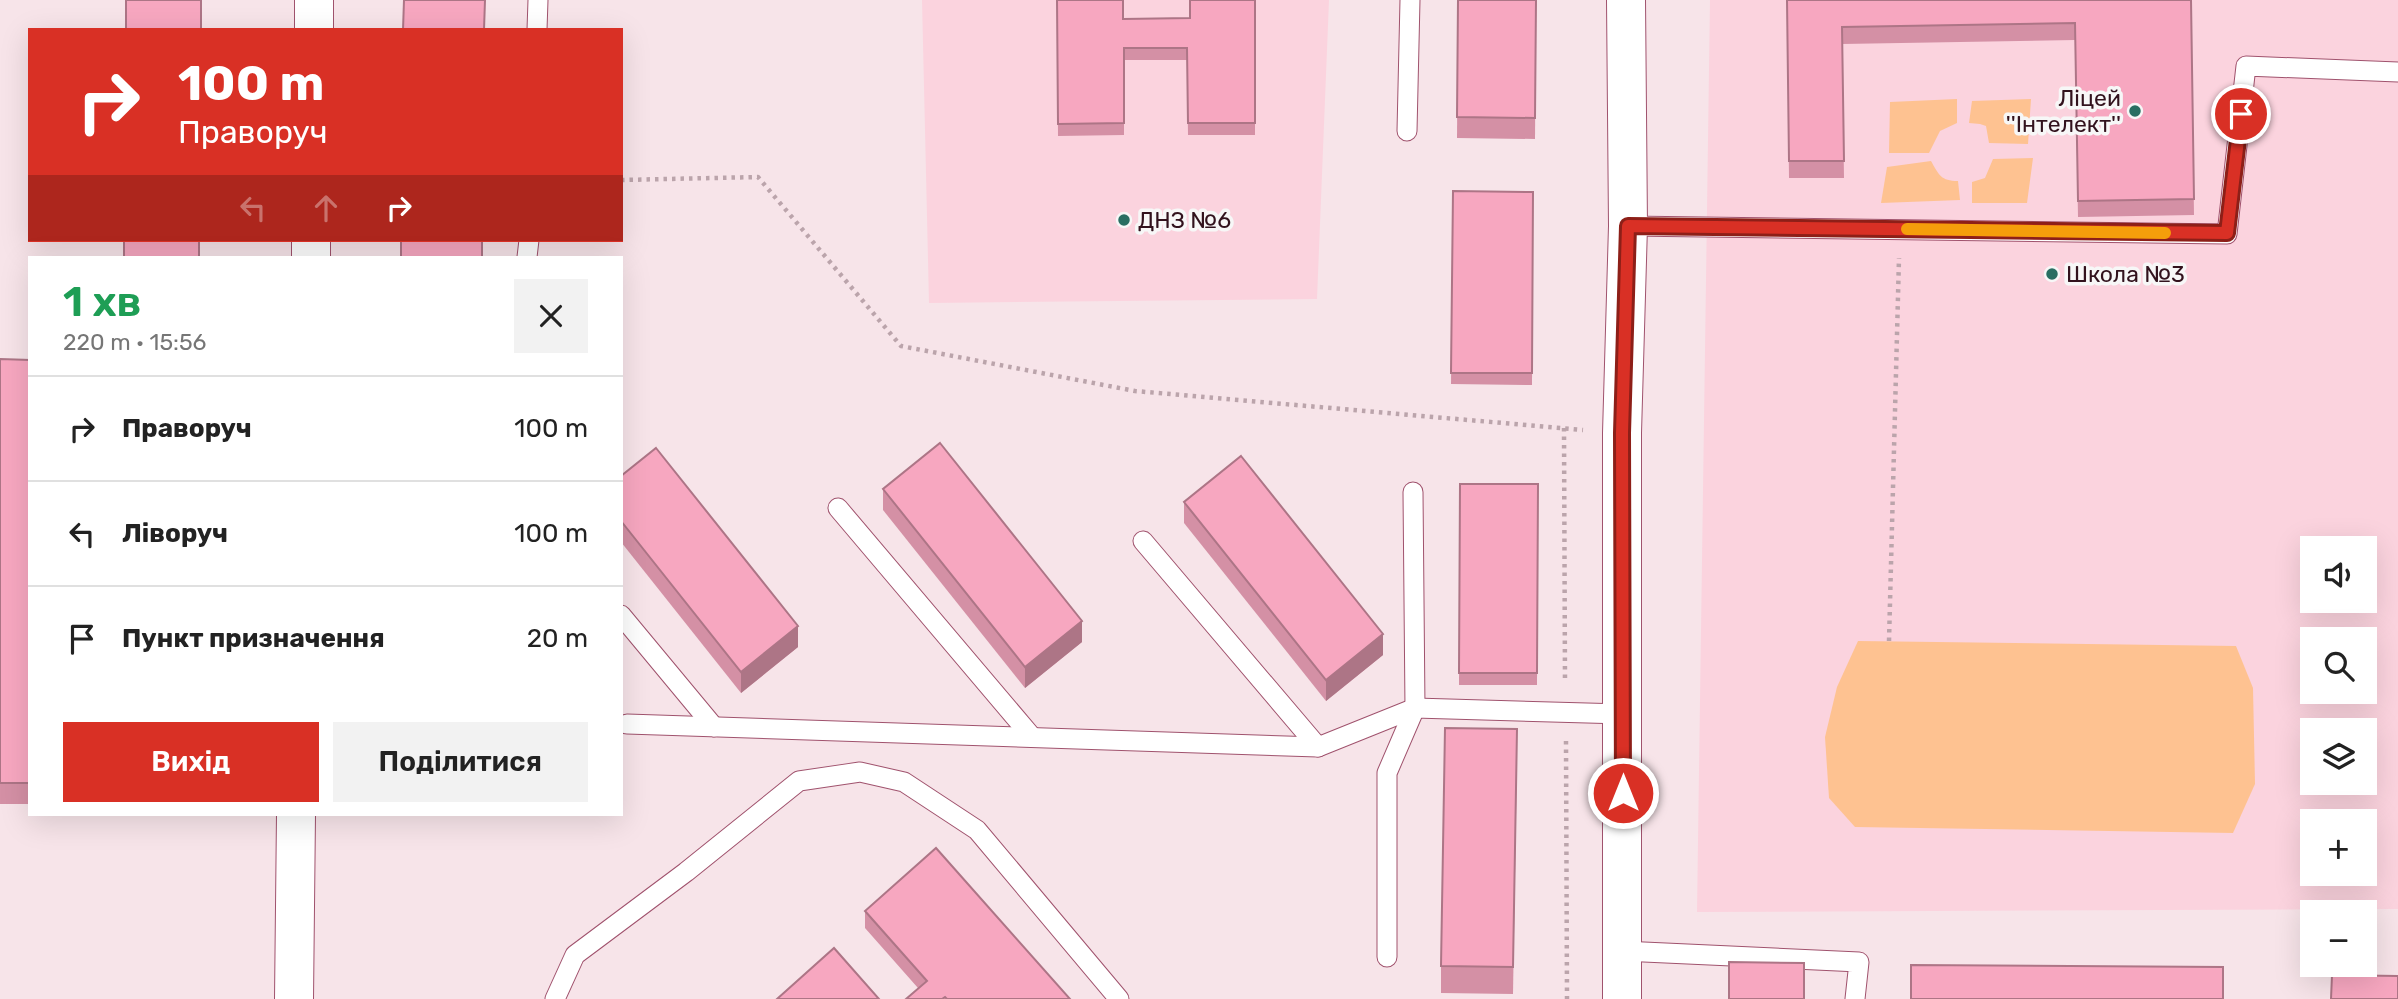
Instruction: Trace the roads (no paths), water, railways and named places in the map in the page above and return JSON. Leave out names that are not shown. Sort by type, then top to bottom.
[{"type":"main road","points":[[314,0],[314,28]]},
{"type":"main road","points":[[1622,999],[1622,433],[1628,226],[1626,0]]},
{"type":"main road","points":[[294,999],[296,816]]},
{"type":"lane","points":[[537,28],[538,0]]},
{"type":"lane","points":[[1407,131],[1410,0]]},
{"type":"lane","points":[[1628,226],[2227,233],[2246,66],[2398,72]]},
{"type":"lane","points":[[1387,957],[1387,773],[1415,708],[1413,492]]},
{"type":"lane","points":[[838,508],[1032,737]]},
{"type":"lane","points":[[1143,541],[1318,747]]},
{"type":"lane","points":[[623,617],[714,727]]},
{"type":"lane","points":[[628,724],[1318,747],[1415,708],[1623,714]]},
{"type":"lane","points":[[555,999],[575,955],[799,781],[860,772],[904,782],[977,830],[1118,999]]},
{"type":"lane","points":[[1622,951],[1859,962],[1855,999]]},
{"type":"place","name":"Ліцей ''Інтелект''","points":[[2135,111]]},
{"type":"place","name":"ДНЗ №6","points":[[1124,220]]},
{"type":"place","name":"Школа №3","points":[[2052,274]]}]
